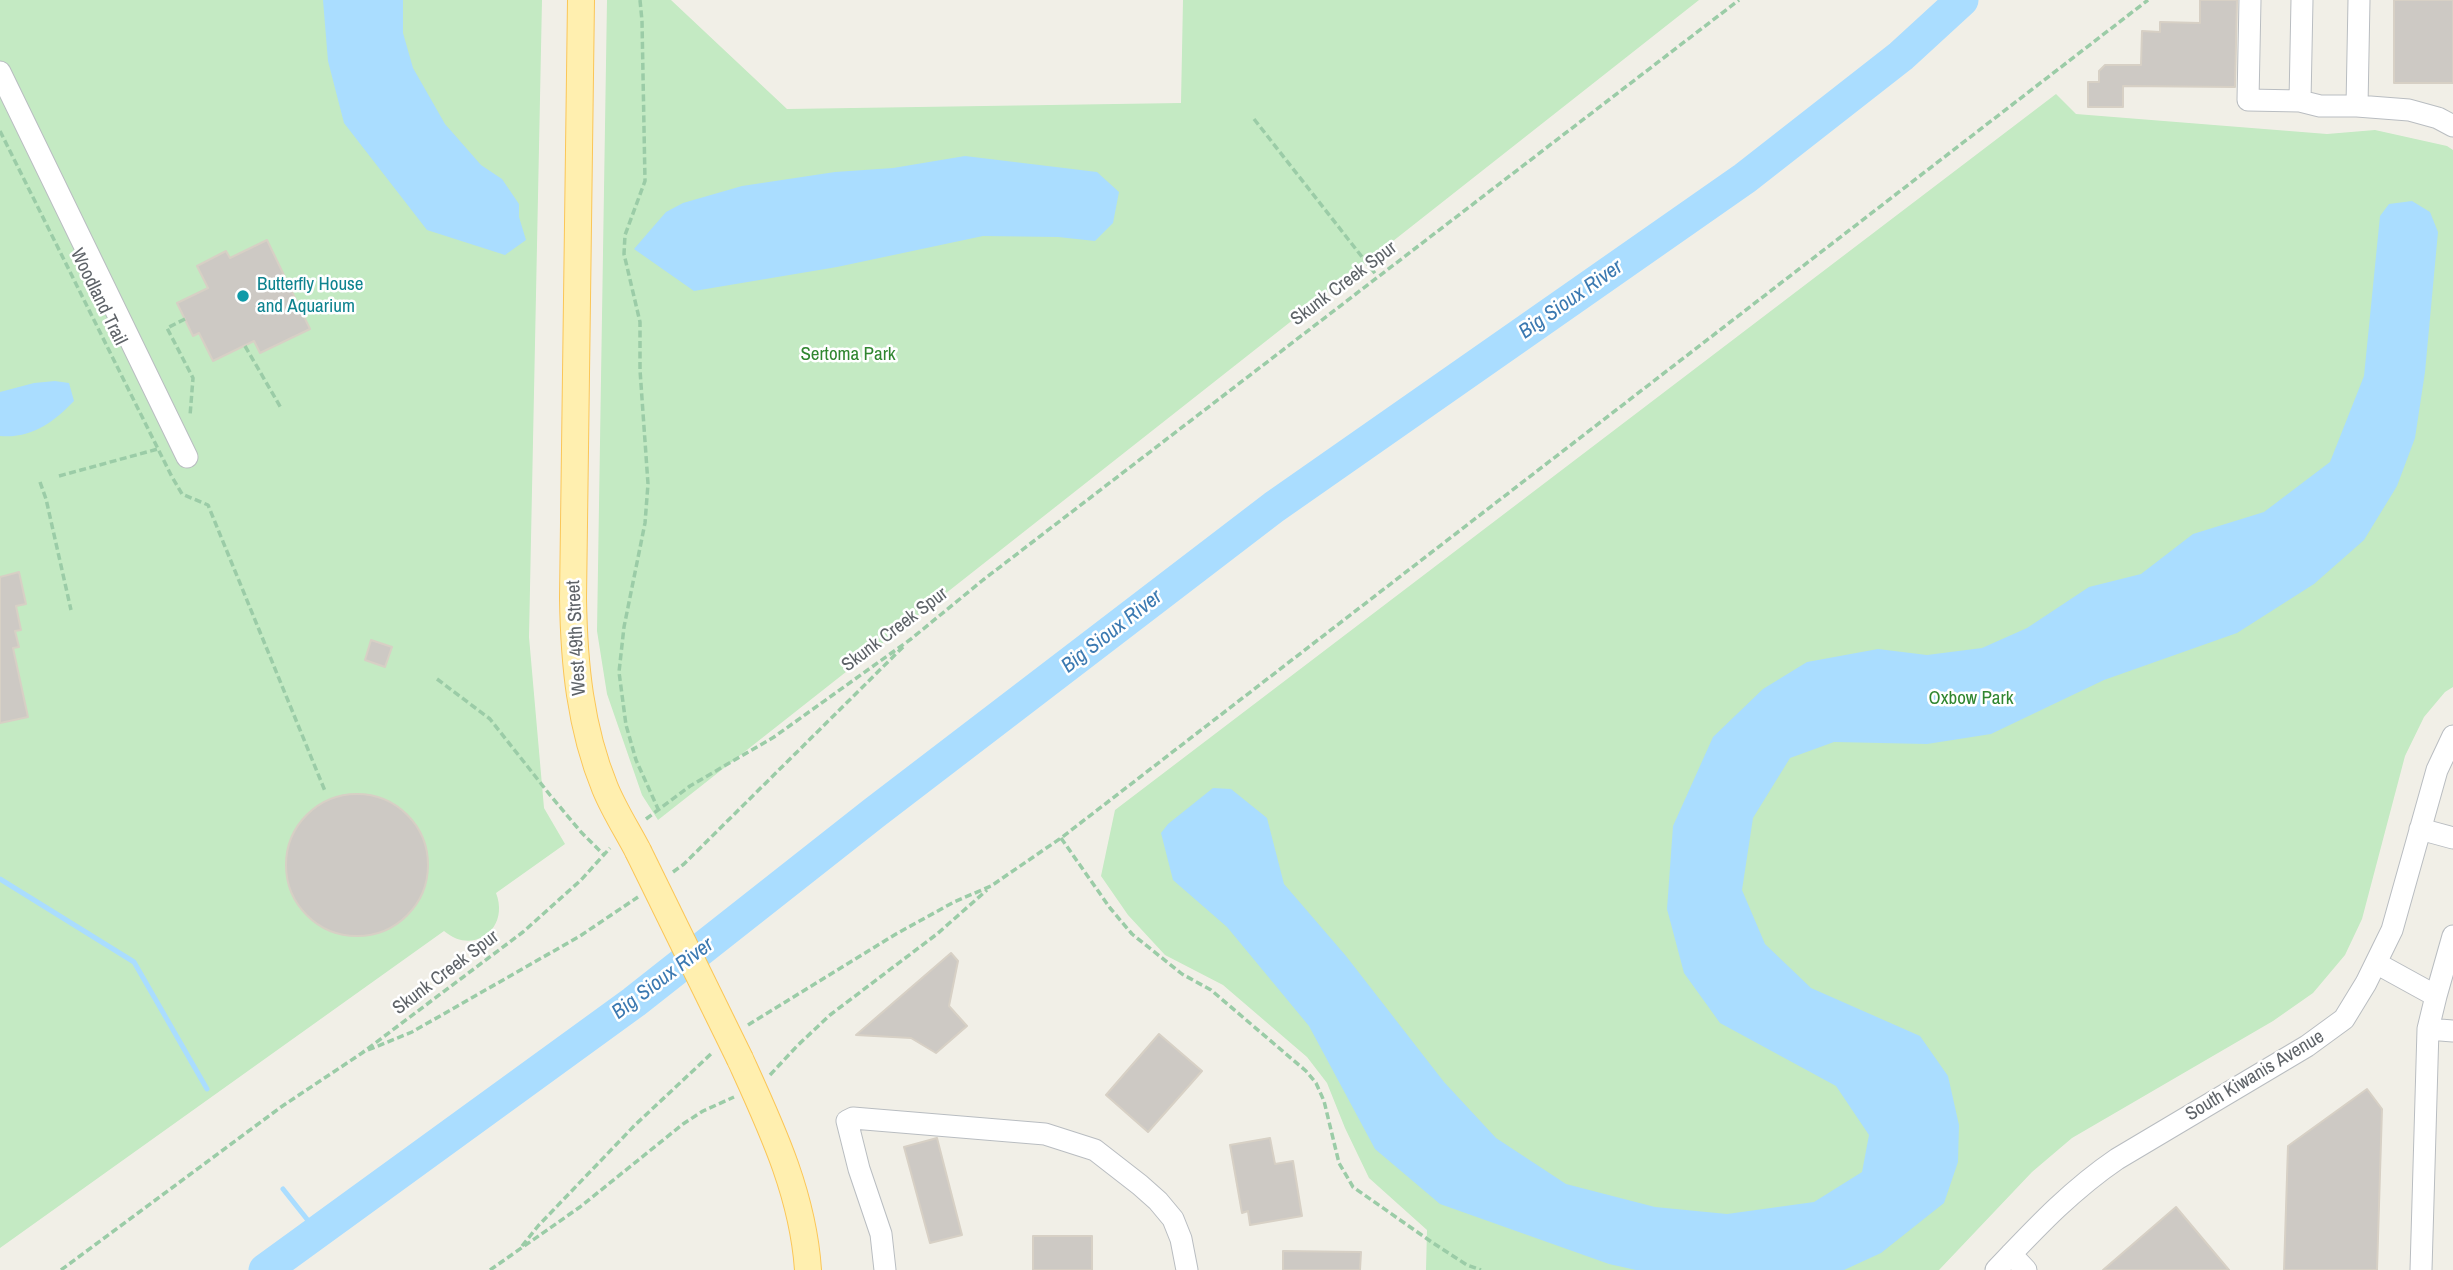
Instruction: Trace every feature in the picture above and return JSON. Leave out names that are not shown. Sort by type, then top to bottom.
[{"type":"main road","name":"West 49th Street","points":[[581,0],[573,598],[574,652],[584,723],[606,789],[730,1053],[753,1088],[784,1158],[796,1197],[808,1270]]},
{"type":"street","points":[[2250,0],[2248,100],[2409,110],[2438,118],[2453,126]]},
{"type":"street","points":[[2302,0],[2310,103]]},
{"type":"street","points":[[2357,106],[2359,0]]},
{"type":"street","points":[[0,72],[184,451]]},
{"type":"street","name":"South Kiwanis Avenue","points":[[1996,1270],[2062,1201],[2091,1177],[2326,1033],[2344,1018],[2392,930],[2437,770],[2453,736]]},
{"type":"street","points":[[2420,829],[2453,838]]},
{"type":"street","points":[[2421,1270],[2428,1029],[2453,936]]},
{"type":"street","points":[[2376,963],[2436,996]]},
{"type":"street","points":[[2428,1029],[2453,1031]]},
{"type":"street","points":[[885,1270],[881,1234],[859,1169],[847,1121],[853,1118],[1045,1134],[1095,1150],[1158,1201],[1172,1219],[1181,1239],[1187,1270]]},
{"type":"street","points":[[2011,1254],[2026,1270]]},
{"type":"path","points":[[640,0],[645,181],[625,235],[624,254],[640,321],[640,370],[648,484],[645,523],[624,627],[619,671],[626,725],[636,760],[659,811]]},
{"type":"path","name":"Skunk Creek Spur","points":[[61,1270],[281,1107],[362,1053],[514,939],[574,887],[604,854],[632,841],[659,811],[690,786],[774,737],[911,639],[994,571],[1739,0]]},
{"type":"path","points":[[490,1270],[580,1207],[703,1111],[753,1088],[778,1069],[797,1046],[830,1015],[937,934],[991,886],[1061,838],[2148,0]]},
{"type":"path","points":[[1254,119],[1377,276]]},
{"type":"path","name":"Woodland Trail","points":[[0,131],[171,475],[182,494],[208,505],[325,791]]},
{"type":"path","points":[[184,451],[190,421],[193,378],[167,328],[185,319]]},
{"type":"path","points":[[245,346],[281,408]]},
{"type":"path","points":[[59,476],[158,449]]},
{"type":"path","points":[[40,482],[71,610]]},
{"type":"path","points":[[437,679],[490,719],[550,796],[604,854]]},
{"type":"path","points":[[1061,838],[1110,908],[1132,934],[1182,974],[1211,990],[1306,1071],[1316,1083],[1324,1101],[1339,1163],[1353,1187],[1433,1243],[1467,1265],[1481,1270]]},
{"type":"path","points":[[747,1026],[896,934],[954,902],[991,886]]},
{"type":"path","points":[[523,1246],[538,1226],[635,1125],[730,1053]]},
{"type":"green space","points":[[0,0],[542,0],[529,637],[544,808],[565,844],[496,893],[498,918],[486,935],[466,941],[444,931],[0,1248]]},
{"type":"green space","name":"Sertoma Park","points":[[607,0],[671,0],[787,109],[1181,103],[1183,0],[1699,0],[658,820],[642,795],[607,694],[597,631]]},
{"type":"green space","name":"Oxbow Park","points":[[2056,94],[2076,114],[2327,134],[2375,130],[2447,146],[2453,150],[2453,687],[2445,692],[2424,717],[2405,756],[2362,919],[2345,955],[2313,993],[2273,1021],[2072,1138],[2032,1172],[1939,1270],[1426,1270],[1427,1230],[1369,1178],[1327,1083],[1307,1057],[1223,985],[1165,955],[1128,915],[1101,876],[1115,810]]},
{"type":"water","points":[[323,0],[403,0],[403,33],[413,68],[445,124],[481,165],[502,179],[519,204],[519,217],[526,240],[505,255],[427,230],[344,123],[328,61]]},
{"type":"water","points":[[965,156],[1097,172],[1119,192],[1113,223],[1095,241],[1058,237],[983,236],[837,267],[694,291],[634,249],[666,212],[683,203],[742,186],[835,172],[893,168]]},
{"type":"water","points":[[2412,201],[2430,212],[2438,232],[2425,372],[2415,438],[2397,486],[2364,540],[2314,584],[2237,633],[2104,680],[1991,734],[1927,744],[1834,742],[1790,758],[1753,818],[1742,890],[1765,944],[1811,988],[1920,1036],[1948,1076],[1959,1125],[1958,1162],[1944,1203],[1881,1253],[1844,1270],[1636,1270],[1609,1264],[1440,1204],[1375,1149],[1309,1026],[1227,927],[1173,880],[1161,833],[1168,824],[1213,788],[1231,789],[1267,818],[1284,884],[1346,956],[1444,1082],[1496,1138],[1566,1184],[1655,1207],[1727,1214],[1814,1202],[1862,1172],[1869,1135],[1836,1086],[1720,1023],[1684,973],[1667,909],[1673,826],[1713,737],[1763,689],[1807,662],[1878,649],[1927,655],[1982,648],[2027,628],[2089,587],[2141,574],[2193,534],[2264,512],[2330,462],[2364,376],[2380,216],[2389,204]]},
{"type":"water","points":[[34,383],[69,383],[74,401],[66,409],[32,432],[0,436],[0,392]]},
{"type":"building","points":[[2200,0],[2237,0],[2235,87],[2123,86],[2123,107],[2088,107],[2088,82],[2099,82],[2099,71],[2105,65],[2141,65],[2142,31],[2160,32],[2160,22],[2200,23]]},
{"type":"building","points":[[2394,0],[2453,0],[2453,83],[2394,83]]},
{"type":"building","name":"Butterfly House and Aquarium","points":[[267,240],[310,329],[260,353],[254,341],[213,361],[199,333],[193,336],[177,303],[208,288],[197,266],[226,251],[230,258]]},
{"type":"building","points":[[19,572],[26,604],[16,606],[21,630],[15,631],[19,647],[13,648],[28,717],[0,723],[0,577]]},
{"type":"building","points":[[371,640],[392,647],[385,667],[365,660]]},
{"type":"building","points":[[357,794],[384,799],[407,815],[423,838],[428,865],[423,892],[407,915],[384,931],[357,936],[330,931],[307,915],[291,892],[286,865],[291,838],[307,815],[330,799]]},
{"type":"building","points":[[951,953],[958,961],[949,1006],[967,1026],[936,1053],[911,1038],[856,1035]]},
{"type":"building","points":[[1159,1034],[1202,1071],[1148,1132],[1106,1095]]},
{"type":"building","points":[[2367,1089],[2382,1109],[2377,1270],[2284,1270],[2288,1146]]},
{"type":"building","points":[[937,1138],[962,1235],[930,1243],[904,1147]]},
{"type":"building","points":[[1270,1138],[1275,1164],[1293,1161],[1302,1216],[1250,1225],[1248,1211],[1242,1213],[1230,1145]]},
{"type":"building","points":[[2176,1207],[2229,1270],[2103,1270]]},
{"type":"building","points":[[1033,1236],[1092,1236],[1092,1270],[1033,1270]]},
{"type":"building","points":[[1283,1251],[1361,1252],[1360,1270],[1283,1270]]},
{"type":"waterway","name":"Big Sioux River","points":[[265,1270],[634,1002],[874,813],[1274,507],[1745,178],[1901,56],[1962,0]]},
{"type":"waterway","points":[[0,879],[134,962],[207,1089]]},
{"type":"waterway","points":[[283,1189],[318,1233]]},
{"type":"place","name":"Butterfly House and Aquarium","points":[[243,296]]}]
